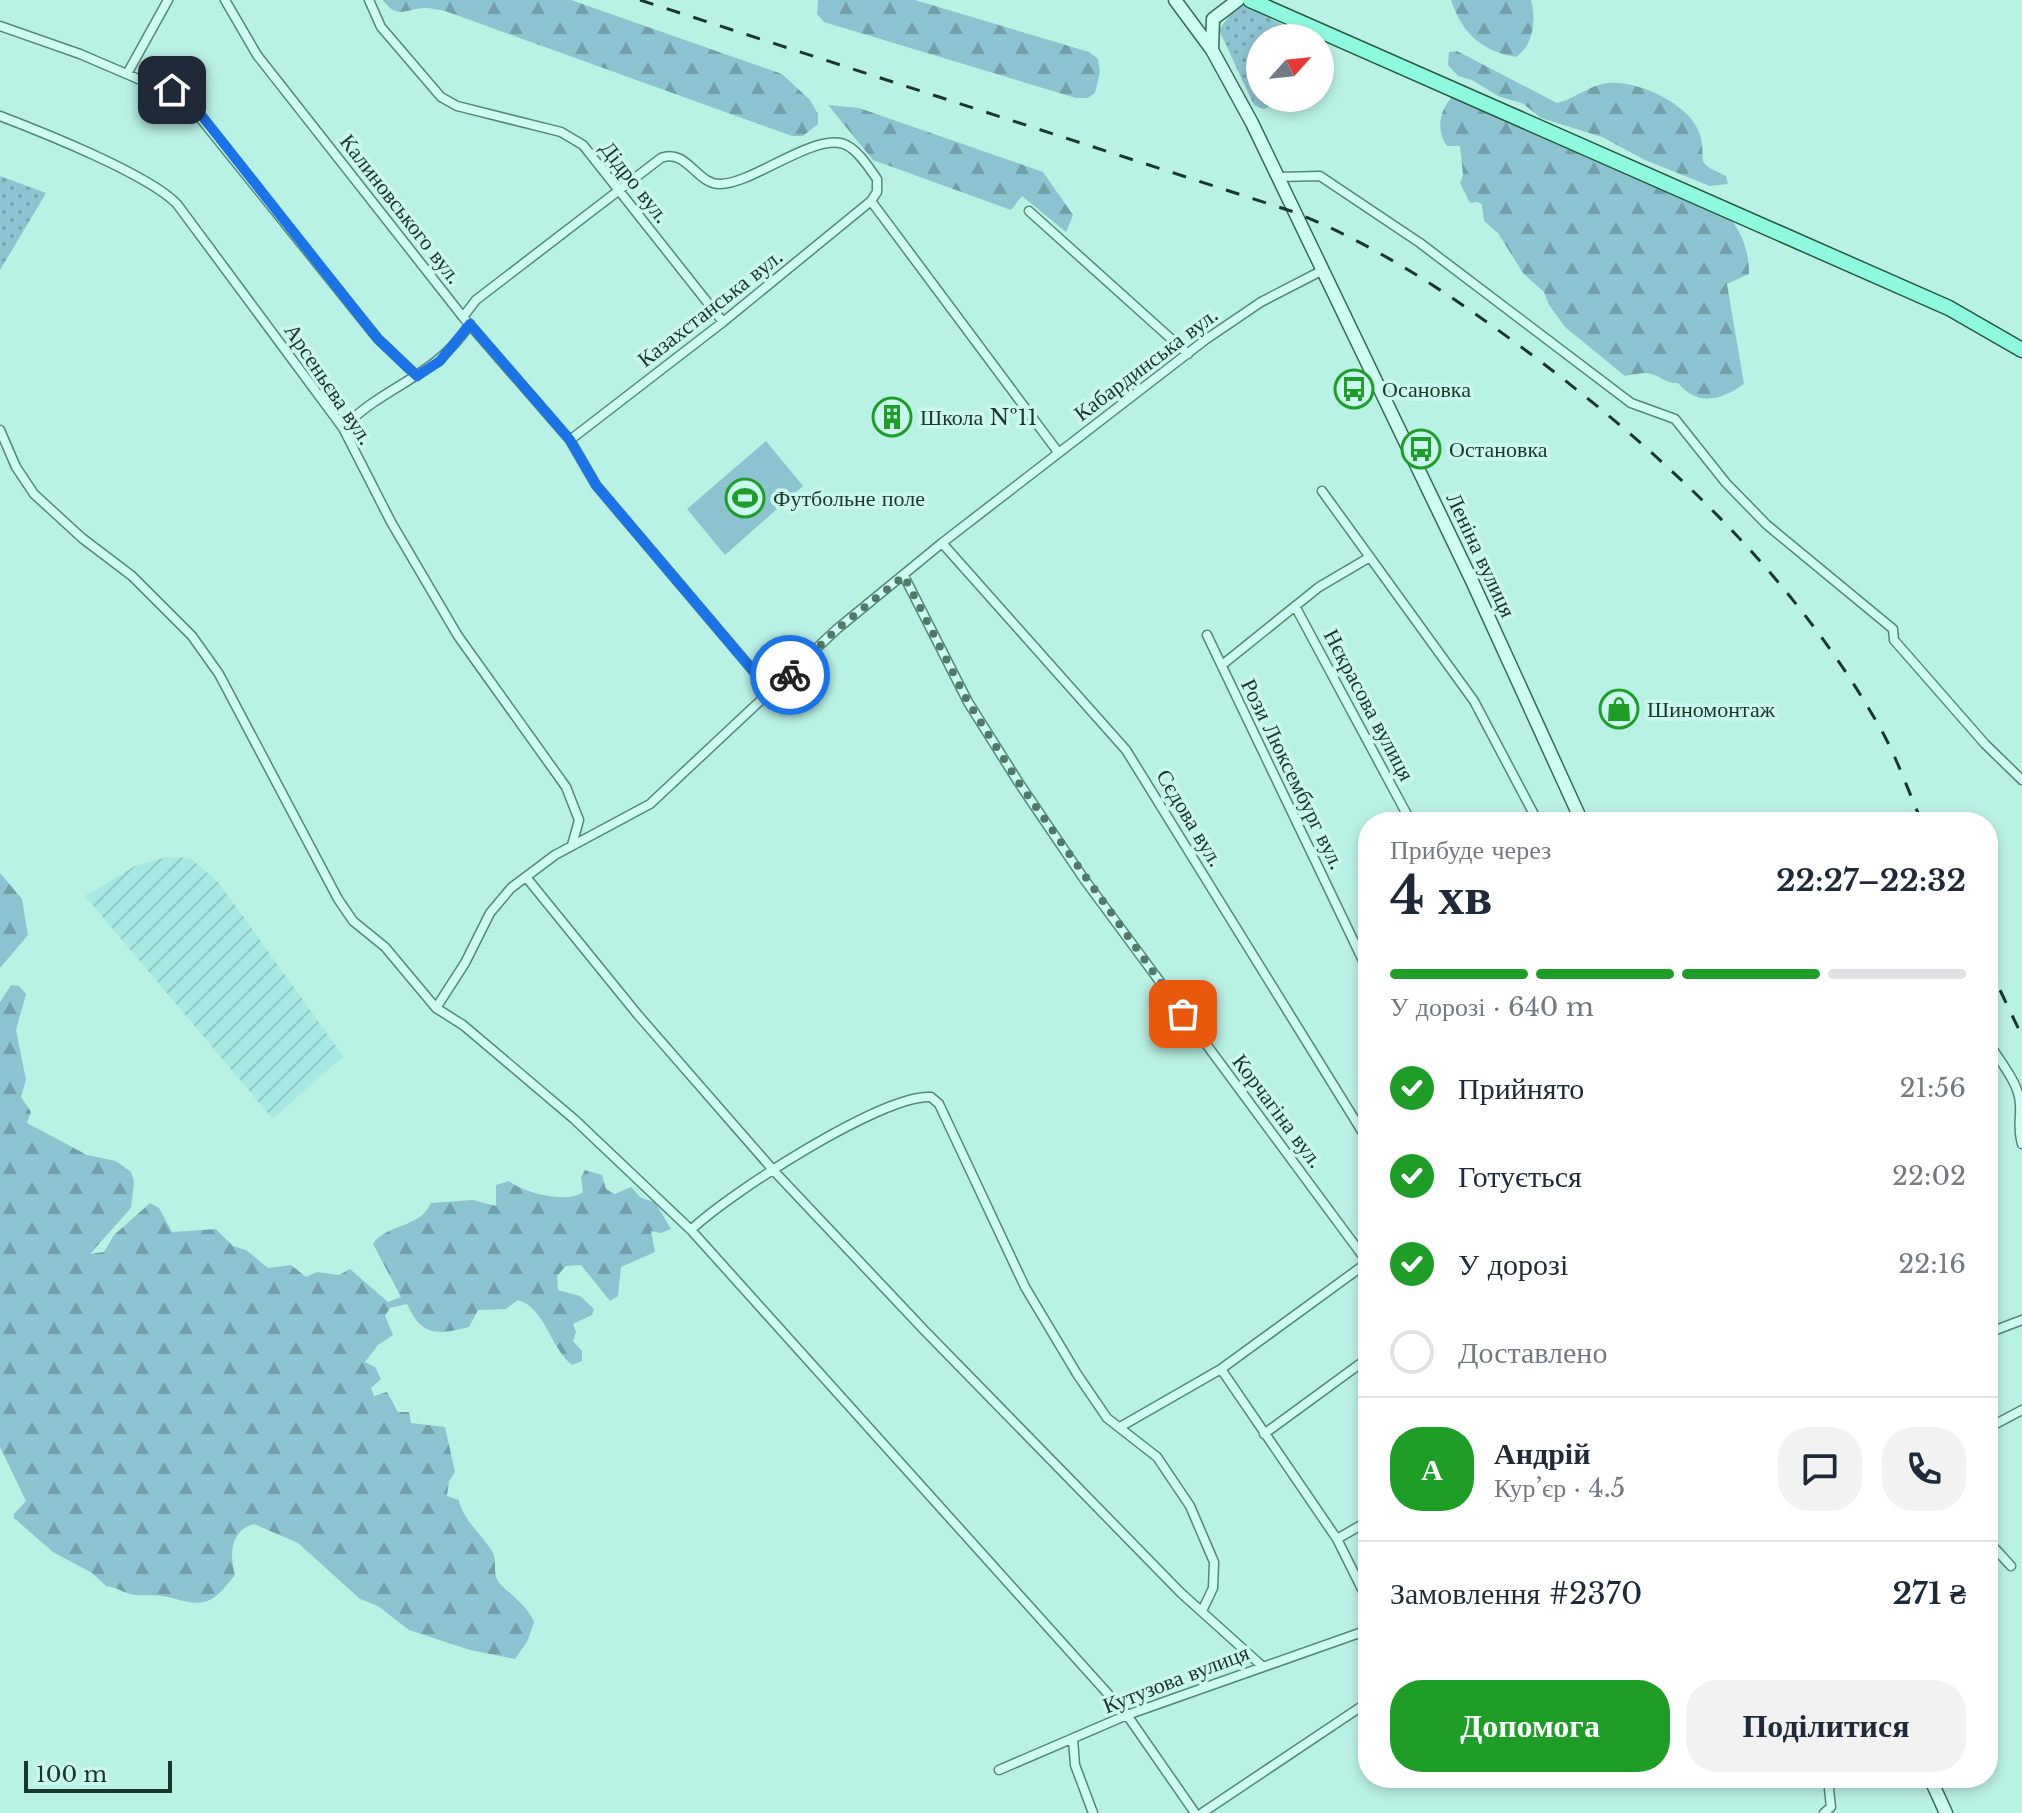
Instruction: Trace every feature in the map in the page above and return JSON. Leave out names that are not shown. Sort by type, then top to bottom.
[{"type":"main road","name":"Леніна вулиця","points":[[1175,0],[1212,50],[1279,177],[1466,568],[1577,812]]},
{"type":"main road","points":[[1212,50],[1213,19],[1238,0]]},
{"type":"main road","points":[[1250,0],[1936,302],[2022,350]]},
{"type":"main road","points":[[1935,1788],[1946,1813]]},
{"type":"street","points":[[127,74],[168,0]]},
{"type":"street","name":"Калиновського вул.","points":[[225,0],[257,55],[466,321],[570,440],[596,485],[772,693]]},
{"type":"street","name":"Дідро вул.","points":[[369,0],[381,27],[441,97],[457,106],[573,136],[723,322]]},
{"type":"street","points":[[0,26],[172,90],[202,116],[378,339],[417,376]]},
{"type":"street","name":"Арсеньєва вул.","points":[[0,116],[168,194],[343,428],[391,522],[458,636],[566,787],[579,820],[572,845]]},
{"type":"street","points":[[343,428],[378,398],[440,361],[476,300],[670,154],[709,181],[720,184],[756,174],[814,147],[840,143],[849,146],[877,179],[877,192],[871,201],[1058,452]]},
{"type":"street","points":[[1279,177],[1320,176],[1420,243],[1631,403],[1675,419],[1726,483],[1767,525],[1893,629],[1894,640],[2022,780]]},
{"type":"street","name":"Казахстанська вул.","points":[[570,440],[723,322],[871,201]]},
{"type":"street","points":[[1029,211],[1188,354]]},
{"type":"street","name":"Кабардинська вул.","points":[[436,1008],[499,900],[526,877],[572,845],[650,804],[837,629],[942,543],[1188,354],[1261,302],[1323,270]]},
{"type":"street","points":[[0,430],[16,467],[34,494],[82,538],[132,576],[192,636],[219,674],[338,899],[353,921],[385,947],[436,1008],[463,1025],[574,1119],[691,1230],[1127,1715],[1196,1813],[1358,1708]]},
{"type":"street","points":[[1322,491],[1474,701],[1533,812]]},
{"type":"street","name":"Сєдова вул.","points":[[942,543],[1126,750],[1358,1125]]},
{"type":"street","points":[[1222,665],[1295,606],[1370,557]]},
{"type":"street","name":"Корчагіна вул.","points":[[904,576],[968,702],[1019,783],[1093,891],[1358,1249]]},
{"type":"street","name":"Нєкрасова вулиця","points":[[1295,606],[1406,812]]},
{"type":"street","name":"Рози Люксембург вул.","points":[[1207,635],[1358,950]]},
{"type":"street","points":[[526,877],[638,1015],[774,1171],[925,1331],[1202,1611],[1261,1665]]},
{"type":"street","points":[[1998,1057],[2012,1080],[2021,1105],[2016,1123],[2022,1144]]},
{"type":"street","points":[[691,1230],[738,1192],[859,1121],[910,1099],[931,1097],[939,1104],[1025,1287],[1077,1374],[1107,1418],[1157,1457],[1171,1474],[1210,1547],[1215,1573],[1213,1588],[1202,1611]]},
{"type":"street","points":[[1120,1427],[1221,1369],[1358,1269]]},
{"type":"street","points":[[1998,1329],[2022,1320]]},
{"type":"street","points":[[1264,1434],[1358,1365]]},
{"type":"street","points":[[1221,1369],[1337,1539],[1358,1581]]},
{"type":"street","points":[[1998,1423],[2022,1410]]},
{"type":"street","points":[[1337,1539],[1358,1527]]},
{"type":"street","points":[[1998,1552],[2011,1566]]},
{"type":"street","name":"Кутузова вулиця","points":[[999,1770],[1127,1715],[1261,1665],[1358,1633]]},
{"type":"street","points":[[1073,1739],[1075,1765],[1094,1813]]},
{"type":"street","points":[[1824,1813],[1831,1807],[1829,1788]]},
{"type":"shaded area","points":[[166,857],[190,858],[219,883],[343,1056],[273,1119],[85,896],[135,866]]},
{"type":"green space","points":[[383,0],[571,0],[782,74],[810,100],[818,114],[818,124],[803,136],[792,136],[445,11],[425,8],[397,12]]},
{"type":"green space","points":[[818,0],[915,0],[1089,52],[1098,59],[1100,72],[1095,93],[1088,98],[1076,98],[824,22],[817,14]]},
{"type":"green space","points":[[1451,0],[1531,0],[1533,24],[1527,46],[1516,57],[1483,45],[1467,31]]},
{"type":"green space","points":[[1238,4],[1282,24],[1246,24],[1246,88],[1219,30]]},
{"type":"green space","points":[[1457,51],[1557,103],[1596,86],[1614,83],[1659,95],[1673,103],[1694,123],[1700,135],[1703,160],[1708,167],[1726,176],[1728,184],[1710,186],[1645,160],[1602,137],[1541,118],[1522,103],[1500,97],[1472,80],[1458,76],[1448,65],[1449,52]]},
{"type":"green space","points":[[1454,95],[1727,214],[1744,242],[1749,265],[1749,274],[1727,284],[1744,384],[1718,397],[1702,398],[1686,391],[1678,383],[1651,374],[1625,376],[1565,327],[1549,305],[1544,292],[1523,273],[1498,233],[1484,221],[1482,205],[1470,203],[1460,183],[1463,175],[1460,146],[1447,146],[1440,126],[1442,113]]},
{"type":"green space","points":[[828,105],[859,108],[1043,172],[1073,215],[1066,232],[1022,196],[1011,210],[873,160]]},
{"type":"green space","points":[[0,176],[46,193],[0,270]]},
{"type":"green space","name":"Футбольне поле","points":[[766,441],[803,486],[725,555],[687,509]]},
{"type":"green space","points":[[0,873],[22,899],[28,935],[0,968]]},
{"type":"green space","points":[[11,985],[19,986],[26,994],[16,1030],[26,1080],[21,1097],[31,1112],[27,1123],[87,1155],[116,1161],[131,1172],[134,1181],[131,1208],[90,1254],[104,1252],[114,1235],[150,1203],[159,1208],[172,1232],[216,1229],[233,1246],[246,1250],[268,1268],[291,1265],[306,1277],[317,1272],[339,1275],[350,1269],[388,1302],[401,1297],[373,1244],[386,1232],[419,1217],[431,1203],[473,1200],[496,1206],[496,1185],[509,1181],[546,1196],[567,1197],[583,1192],[581,1177],[585,1170],[602,1175],[606,1189],[615,1194],[631,1187],[641,1198],[655,1202],[671,1229],[661,1233],[651,1231],[655,1252],[621,1267],[618,1296],[610,1301],[581,1265],[566,1266],[557,1276],[558,1290],[580,1296],[594,1309],[592,1315],[573,1324],[576,1332],[573,1341],[582,1351],[582,1361],[572,1365],[535,1311],[518,1300],[506,1309],[478,1310],[469,1327],[440,1332],[419,1323],[407,1304],[390,1308],[385,1316],[393,1335],[378,1345],[365,1362],[375,1367],[381,1379],[371,1388],[374,1396],[387,1392],[398,1412],[409,1412],[411,1423],[445,1427],[455,1472],[449,1481],[447,1496],[459,1500],[468,1519],[492,1551],[498,1581],[524,1606],[534,1622],[527,1642],[515,1659],[470,1650],[409,1630],[378,1606],[360,1599],[298,1543],[254,1524],[236,1537],[232,1551],[235,1575],[221,1592],[208,1601],[193,1603],[162,1596],[131,1594],[106,1586],[92,1573],[53,1552],[14,1518],[26,1501],[0,1447],[0,1002]]},
{"type":"railway","points":[[640,0],[1294,212],[1357,241],[1447,294],[1504,334],[1633,437],[1681,480],[1771,573],[1849,677],[1883,733],[1918,812]]},
{"type":"railway","points":[[1998,986],[2022,1036]]},
{"type":"way so far","points":[[790,675],[837,629],[904,576],[968,702],[1019,783],[1084,879],[1183,1014]]},
{"type":"place","name":"Осановка","points":[[1354,389]]},
{"type":"place","name":"Школа №11","points":[[892,417]]},
{"type":"place","name":"Остановка","points":[[1421,449]]},
{"type":"place","name":"Футбольне поле","points":[[745,498]]},
{"type":"place","name":"Шиномонтаж","points":[[1619,709]]},
{"type":"route","points":[[172,90],[202,116],[378,339],[417,376],[440,361],[470,324],[570,440],[596,485],[772,693],[790,675]]}]
